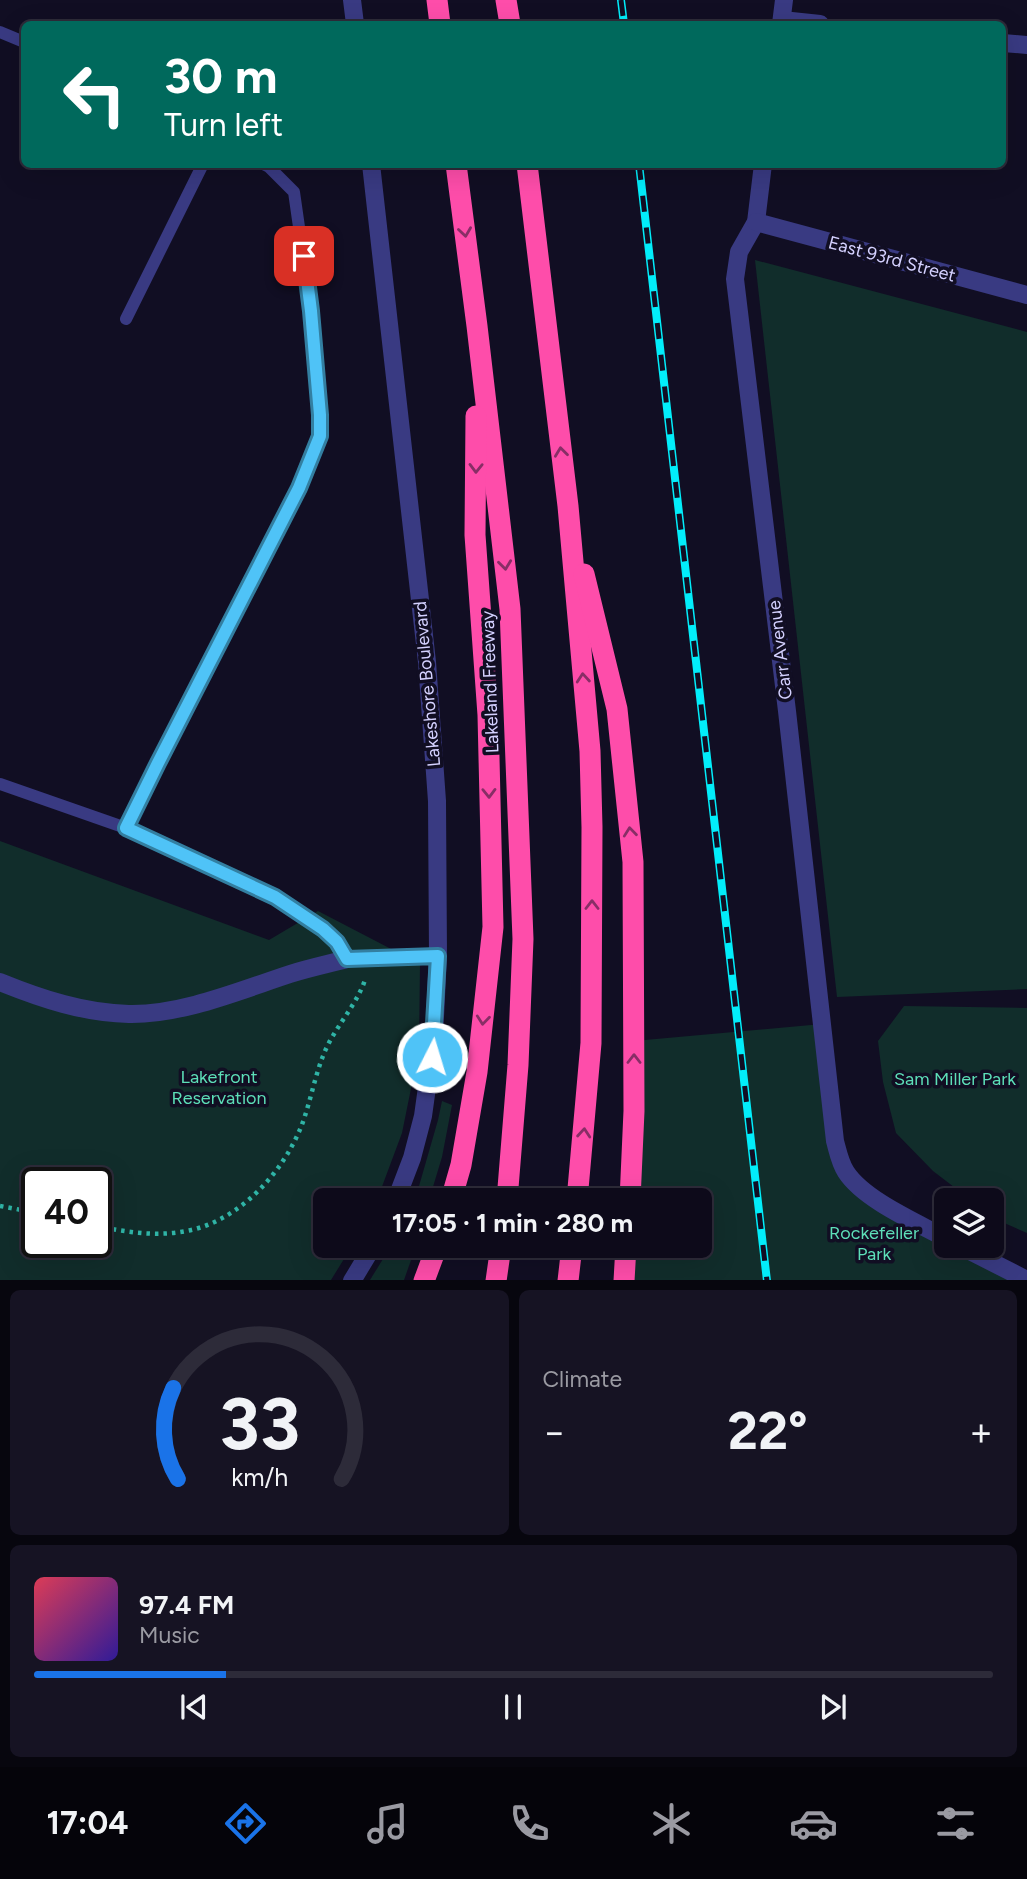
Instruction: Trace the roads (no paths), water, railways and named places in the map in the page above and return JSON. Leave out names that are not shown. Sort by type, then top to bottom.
[{"type":"highway","points":[[437,0],[440,21]]},
{"type":"highway","points":[[506,0],[510,21]]},
{"type":"highway","name":"Lakeland Freeway","points":[[457,168],[510,609],[523,939],[519,1066],[509,1188]]},
{"type":"highway","points":[[527,168],[568,506],[590,751],[592,1043],[578,1188]]},
{"type":"highway","points":[[454,1188],[477,1072],[492,927],[488,715],[475,535],[477,326]]},
{"type":"highway","points":[[568,506],[617,709],[634,862],[635,1111],[631,1188]]},
{"type":"highway","points":[[425,1280],[433,1258]]},
{"type":"highway","points":[[496,1280],[499,1258]]},
{"type":"highway","points":[[568,1280],[571,1258]]},
{"type":"highway","points":[[624,1280],[625,1258]]},
{"type":"street","points":[[352,0],[355,21]]},
{"type":"street","points":[[781,21],[784,0]]},
{"type":"street","points":[[1006,43],[1027,45]]},
{"type":"street","name":"Lakeshore Boulevard","points":[[371,168],[427,662],[437,801],[438,956],[434,1037],[423,1116],[401,1188]]},
{"type":"street","name":"Carr Avenue","points":[[763,168],[756,222],[739,252],[736,279],[835,1141],[847,1174],[856,1183],[880,1202],[934,1232]]},
{"type":"street","name":"East 93rd Street","points":[[756,222],[1027,296]]},
{"type":"street","points":[[0,982],[72,1007],[103,1012],[143,1013],[224,997],[347,959]]},
{"type":"street","points":[[352,1280],[366,1258]]},
{"type":"street","points":[[984,1258],[1027,1280]]},
{"type":"lane","points":[[0,32],[21,41]]},
{"type":"lane","points":[[126,319],[201,168]]},
{"type":"lane","points":[[126,828],[299,488],[320,436],[311,311],[294,192],[270,168]]},
{"type":"lane","points":[[0,784],[126,828],[275,897],[323,929],[337,942],[347,959],[438,956]]},
{"type":"railway","points":[[621,0],[624,21]]},
{"type":"railway","points":[[639,168],[767,1280]]},
{"type":"park label","name":"Sam Miller Park","points":[[955,1079]]},
{"type":"park label","name":"Lakefront Reservation","points":[[219,1087]]},
{"type":"park label","name":"Rockefeller Park","points":[[874,1243]]}]
